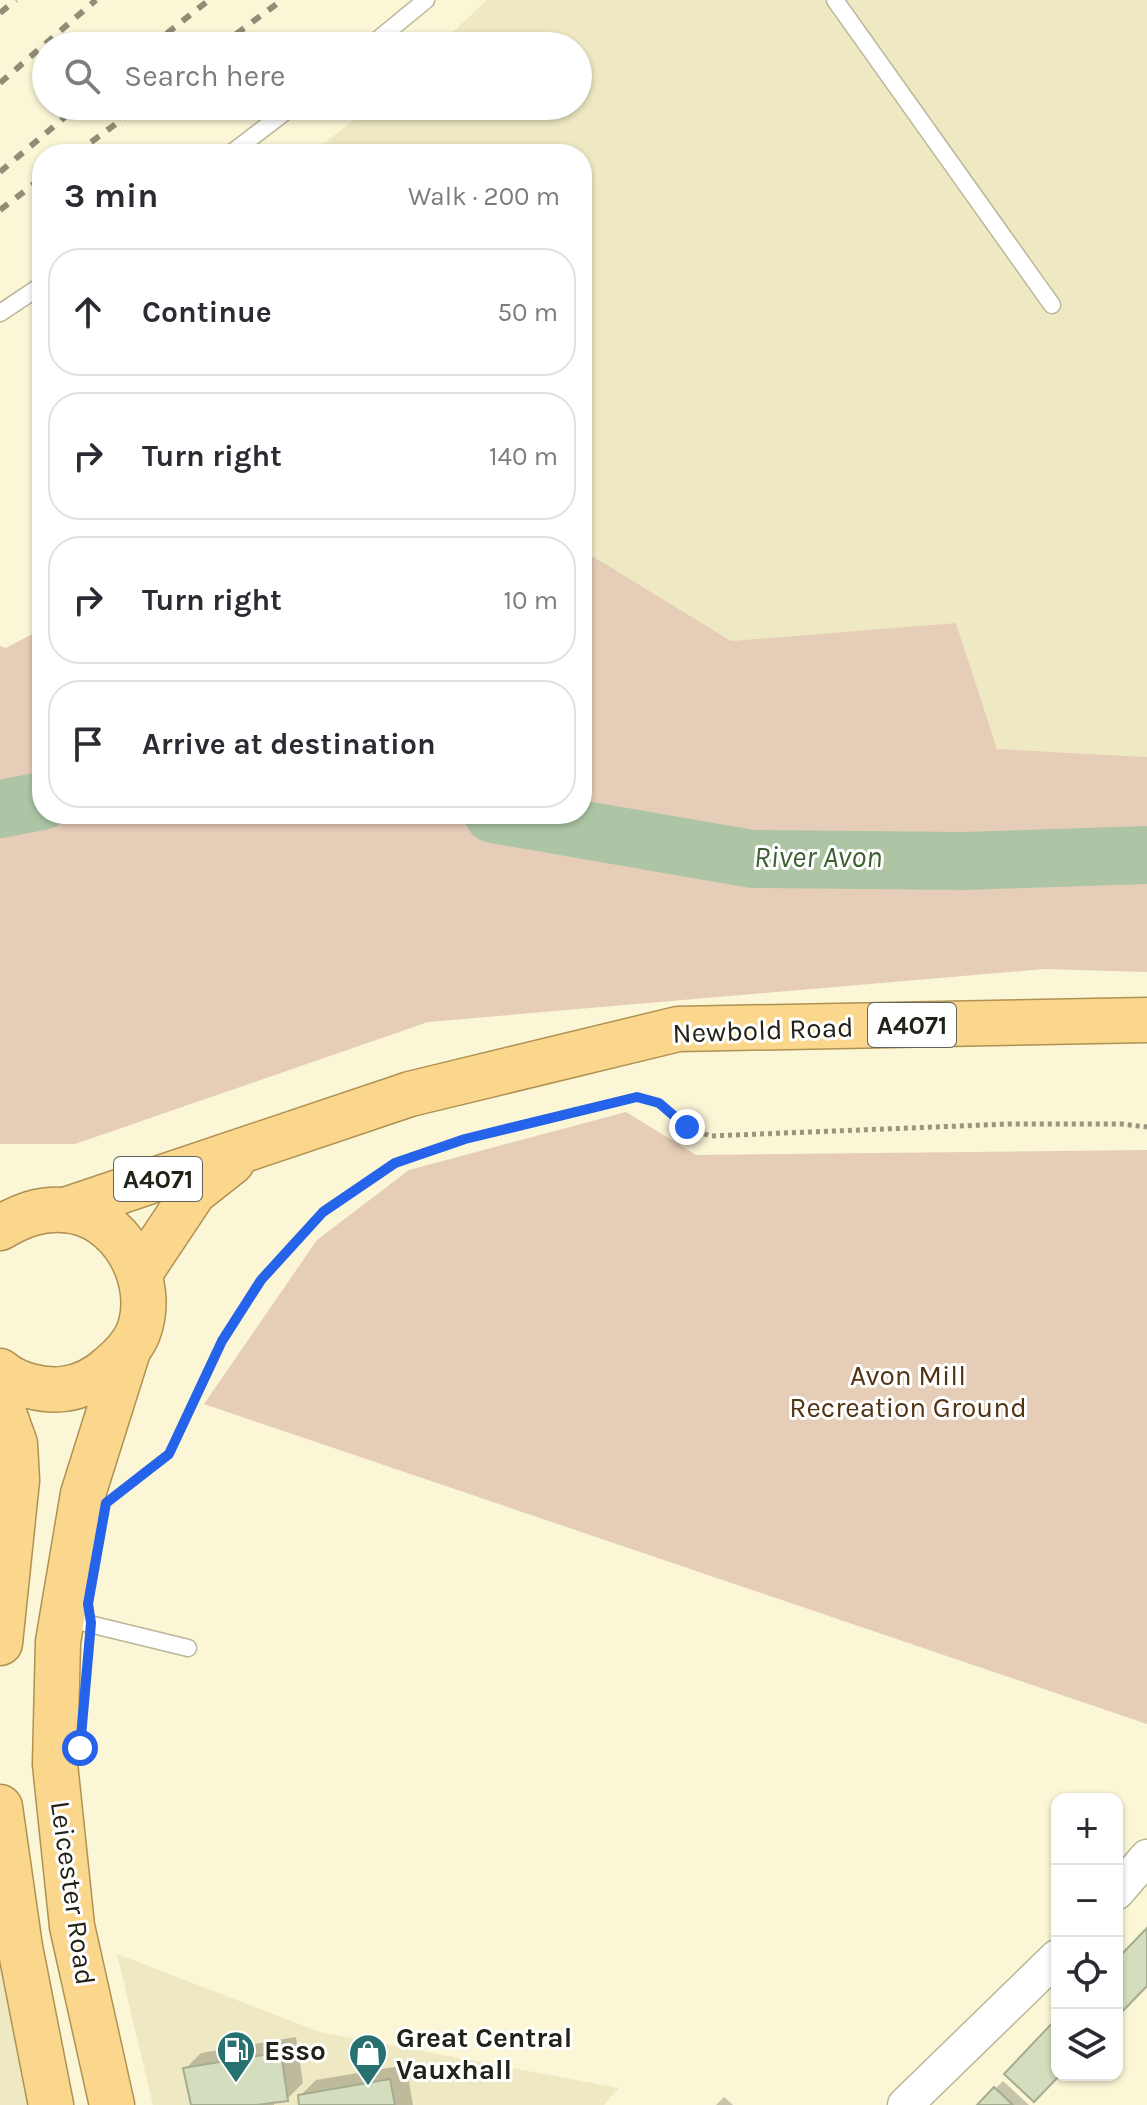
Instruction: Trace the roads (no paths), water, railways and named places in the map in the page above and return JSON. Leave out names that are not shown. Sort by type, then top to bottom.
[{"type":"highway","name":"Newbold Road","points":[[0,1227],[28,1213],[65,1210],[410,1094],[678,1029],[1147,1020]]},
{"type":"highway","name":"Newbold Road","points":[[140,1273],[194,1192],[251,1147]]},
{"type":"highway","points":[[65,1210],[94,1219],[123,1241],[140,1273]]},
{"type":"highway","name":"Leicester Road","points":[[112,2105],[72,1926],[55,1764],[58,1642],[83,1494],[143,1311],[140,1273]]},
{"type":"highway","points":[[0,1371],[35,1388],[73,1388],[97,1379],[128,1351]]},
{"type":"highway","points":[[0,1402],[15,1444],[17,1480],[0,1643]]},
{"type":"highway","name":"Leicester Road","points":[[0,1807],[20,1947],[51,2105]]},
{"type":"street","points":[[1123,1885],[1147,1857]]},
{"type":"street","points":[[905,2105],[1051,1963]]},
{"type":"lane","points":[[387,32],[426,0]]},
{"type":"lane","points":[[835,0],[1052,305]]},
{"type":"lane","points":[[243,144],[275,120]]},
{"type":"lane","points":[[0,313],[32,292]]},
{"type":"lane","points":[[63,1617],[188,1648]]},
{"type":"waterway","name":"River Avon","points":[[0,809],[32,803]]},
{"type":"waterway","name":"River Avon","points":[[551,824],[752,859],[963,861],[1147,855]]},
{"type":"railway","points":[[0,13],[16,0]]},
{"type":"railway","points":[[59,32],[96,0]]},
{"type":"railway","points":[[169,32],[209,0]]},
{"type":"railway","points":[[239,32],[282,0]]},
{"type":"railway","points":[[0,83],[32,55]]},
{"type":"railway","points":[[33,144],[61,120]]},
{"type":"railway","points":[[89,144],[121,120]]},
{"type":"railway","points":[[0,172],[32,145]]},
{"type":"railway","points":[[0,210],[32,186]]},
{"type":"place","name":"Esso","points":[[236,2084]]},
{"type":"place","name":"Great Central Vauxhall","points":[[368,2087]]},
{"type":"park label","name":"Avon Mill Recreation Ground","points":[[908,1391]]}]
